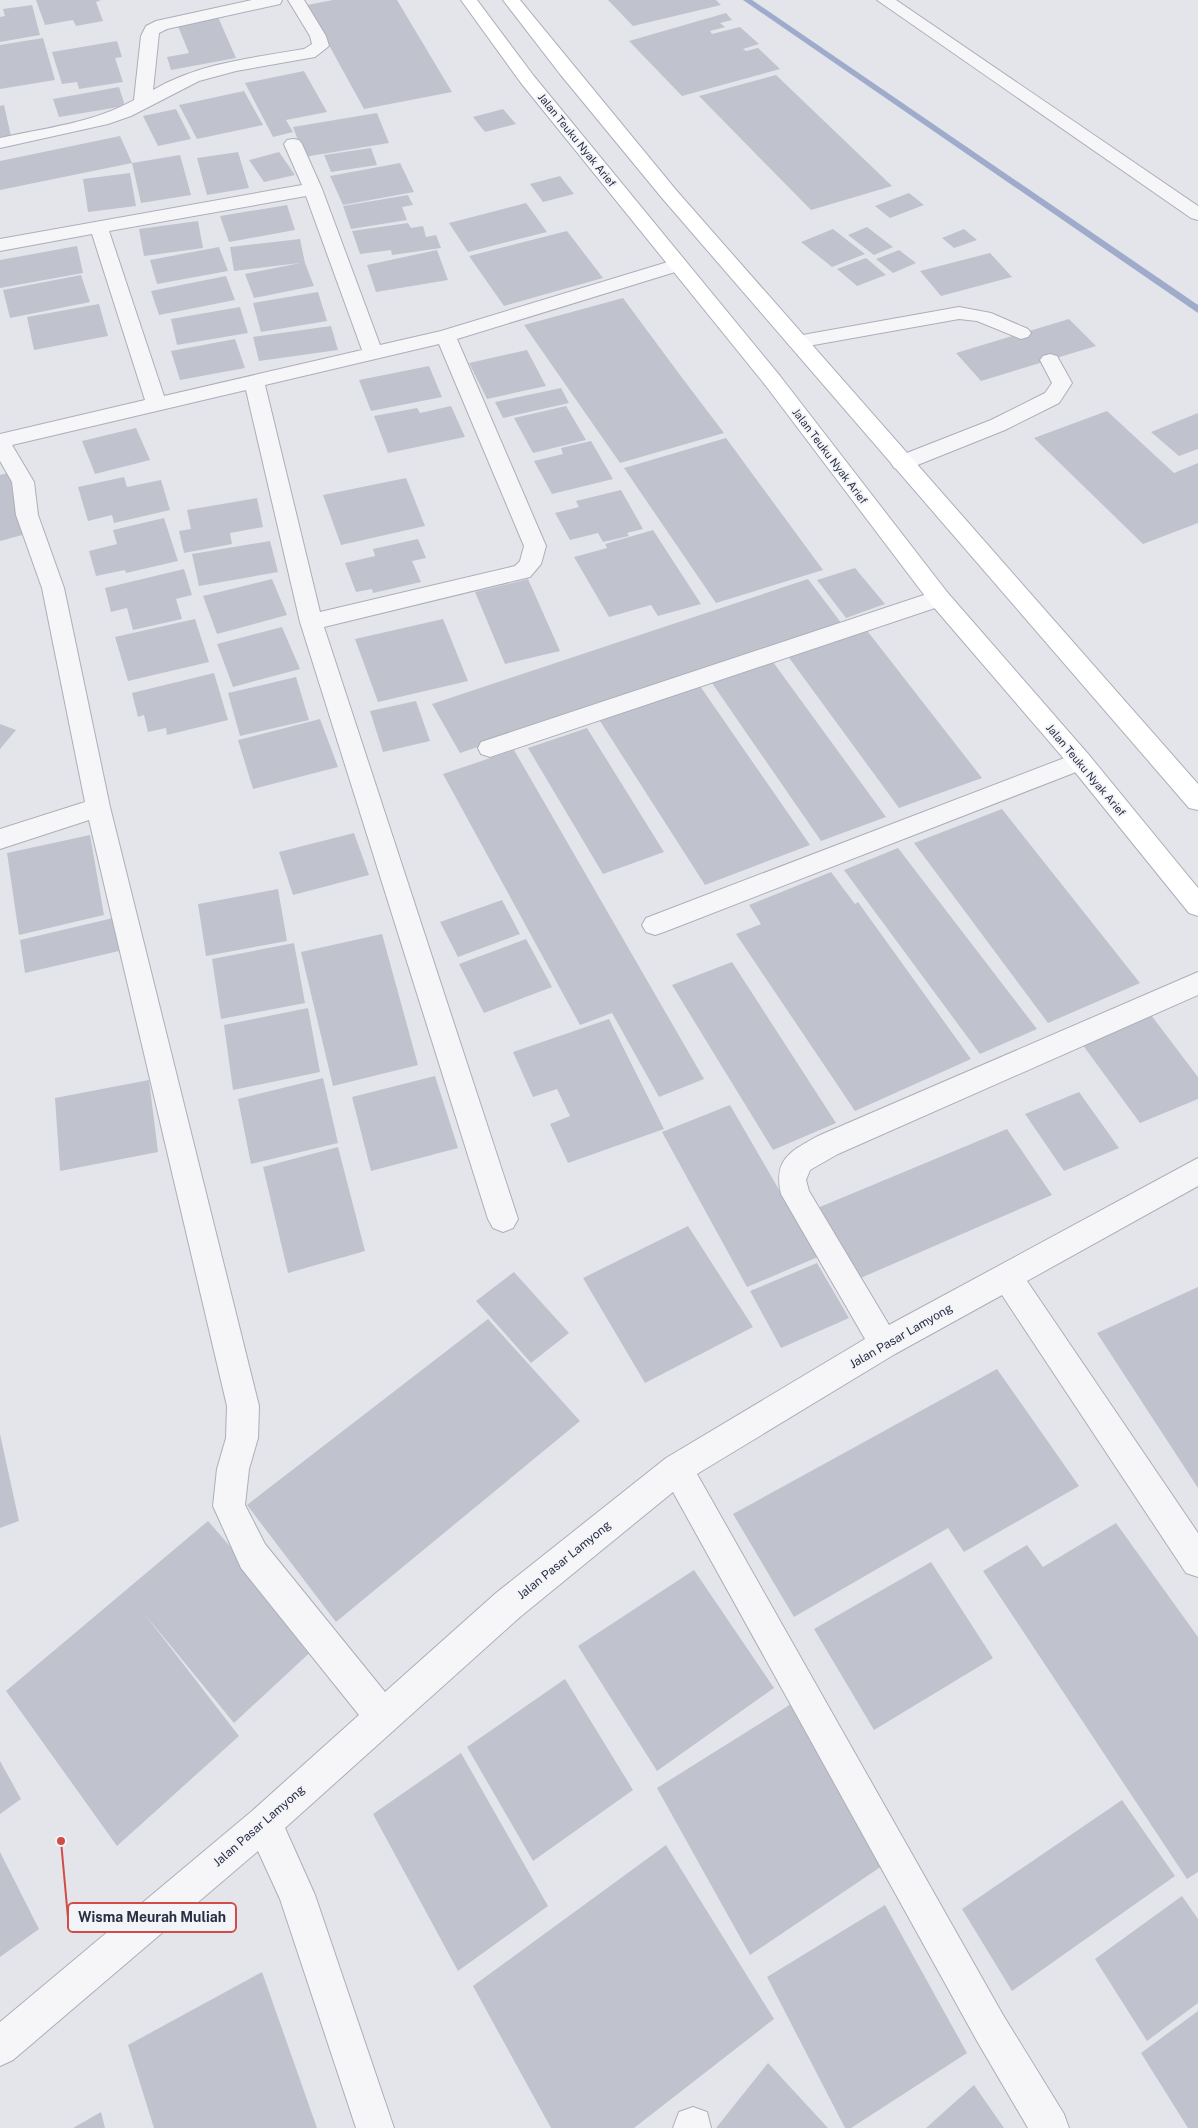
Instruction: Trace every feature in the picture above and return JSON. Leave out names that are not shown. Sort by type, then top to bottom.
[{"type":"main road","name":"Jalan Teuku Nyak Arief","points":[[470,0],[527,79],[773,381],[938,598],[1080,761],[1198,906]]},
{"type":"main road","points":[[511,0],[668,194],[1198,801]]},
{"type":"main road","points":[[527,79],[566,70]]},
{"type":"street","points":[[143,101],[149,36],[152,30],[162,25],[274,0]]},
{"type":"street","points":[[0,143],[98,122],[135,107],[168,86],[194,76],[309,53],[321,46],[318,36],[296,0]]},
{"type":"street","points":[[885,0],[1198,214]]},
{"type":"street","points":[[293,144],[313,189],[373,353]]},
{"type":"street","points":[[0,245],[313,189]]},
{"type":"street","points":[[99,228],[156,403]]},
{"type":"street","points":[[383,1717],[252,1556],[229,1506],[233,1469],[242,1438],[243,1406],[98,807],[53,588],[27,515],[23,482],[3,452],[156,403],[446,336],[678,265]]},
{"type":"street","points":[[798,342],[960,313],[977,314],[997,321],[1021,334]]},
{"type":"street","points":[[311,622],[522,572],[530,564],[535,546],[446,336]]},
{"type":"street","points":[[902,463],[998,425],[1052,398],[1062,383],[1050,360]]},
{"type":"street","points":[[254,381],[311,622],[503,1219]]},
{"type":"street","points":[[490,748],[938,598]]},
{"type":"street","points":[[656,925],[1080,761]]},
{"type":"street","points":[[0,839],[98,807]]},
{"type":"street","points":[[884,1344],[795,1194],[792,1180],[798,1162],[828,1145],[1198,983]]},
{"type":"street","name":"Jalan Pasar Lamyong","points":[[0,2047],[264,1823],[508,1605],[678,1469],[884,1344],[1198,1171]]},
{"type":"street","points":[[1007,1277],[1198,1561]]},
{"type":"street","points":[[678,1469],[990,2028],[1050,2128]]},
{"type":"street","points":[[264,1823],[297,1895],[375,2128]]},
{"type":"building","points":[[36,0],[101,0],[96,2],[103,21],[76,26],[73,20],[45,25]]},
{"type":"building","points":[[333,0],[397,0],[452,92],[364,109],[307,5]]},
{"type":"building","points":[[608,0],[716,0],[721,5],[633,26]]},
{"type":"building","points":[[32,5],[40,35],[0,42],[0,17],[5,16],[3,9]]},
{"type":"building","points":[[726,13],[732,20],[720,23],[725,27],[710,31],[712,34],[740,27],[759,44],[743,49],[746,51],[758,48],[780,69],[682,96],[629,41]]},
{"type":"building","points":[[218,17],[236,58],[171,70],[167,57],[189,53],[177,24]]},
{"type":"building","points":[[43,38],[55,80],[0,89],[0,45]]},
{"type":"building","points":[[117,41],[122,57],[115,58],[123,82],[79,89],[77,82],[62,84],[52,52]]},
{"type":"building","points":[[304,71],[327,112],[286,120],[293,132],[273,137],[245,83]]},
{"type":"building","points":[[776,75],[892,186],[811,210],[699,96]]},
{"type":"building","points":[[119,87],[125,106],[59,117],[53,99]]},
{"type":"building","points":[[244,91],[263,125],[197,139],[179,105]]},
{"type":"building","points":[[4,105],[11,136],[0,137],[0,106]]},
{"type":"building","points":[[176,109],[191,139],[158,146],[143,116]]},
{"type":"building","points":[[503,109],[516,124],[485,132],[473,117]]},
{"type":"building","points":[[377,113],[389,143],[304,157],[293,127]]},
{"type":"building","points":[[120,136],[132,163],[0,190],[0,161]]},
{"type":"building","points":[[371,148],[377,165],[331,172],[324,155]]},
{"type":"building","points":[[238,152],[249,188],[207,195],[197,158]]},
{"type":"building","points":[[279,152],[295,175],[264,182],[249,160]]},
{"type":"building","points":[[180,155],[191,195],[141,203],[132,163]]},
{"type":"building","points":[[400,163],[414,192],[343,205],[330,176]]},
{"type":"building","points":[[130,173],[136,206],[88,212],[83,179]]},
{"type":"building","points":[[560,176],[574,194],[543,202],[530,184]]},
{"type":"building","points":[[909,193],[924,205],[890,218],[875,206]]},
{"type":"building","points":[[408,195],[413,205],[402,207],[407,220],[351,229],[343,206]]},
{"type":"building","points":[[526,203],[547,232],[468,252],[449,223]]},
{"type":"building","points":[[287,205],[295,230],[229,242],[220,216]]},
{"type":"building","points":[[198,221],[203,248],[144,256],[139,229]]},
{"type":"building","points":[[408,223],[411,228],[423,226],[426,237],[436,235],[441,248],[392,255],[391,250],[360,254],[352,231]]},
{"type":"building","points":[[867,227],[893,247],[874,255],[848,235]]},
{"type":"building","points":[[833,229],[865,254],[832,267],[801,242]]},
{"type":"building","points":[[964,229],[977,240],[954,248],[942,238]]},
{"type":"building","points":[[567,231],[603,278],[504,306],[469,256]]},
{"type":"building","points":[[300,239],[305,263],[314,286],[254,298],[245,274],[300,263],[234,271],[230,247]]},
{"type":"building","points":[[77,246],[83,273],[0,288],[0,260]]},
{"type":"building","points":[[219,247],[228,271],[157,284],[150,260]]},
{"type":"building","points":[[437,250],[448,280],[376,292],[367,265]]},
{"type":"building","points":[[899,250],[916,263],[893,273],[876,259]]},
{"type":"building","points":[[990,253],[1012,277],[941,296],[920,271]]},
{"type":"building","points":[[866,258],[886,275],[857,286],[837,269]]},
{"type":"building","points":[[81,275],[90,302],[10,318],[3,290]]},
{"type":"building","points":[[226,276],[235,300],[159,315],[151,291]]},
{"type":"building","points":[[318,292],[327,321],[261,332],[253,303]]},
{"type":"building","points":[[623,298],[724,433],[620,463],[524,325]]},
{"type":"building","points":[[99,304],[108,336],[34,350],[27,317]]},
{"type":"building","points":[[240,307],[248,333],[177,345],[171,319]]},
{"type":"building","points":[[1069,319],[1096,346],[981,381],[956,353]]},
{"type":"building","points":[[331,326],[338,350],[259,361],[253,337]]},
{"type":"building","points":[[235,339],[245,368],[180,380],[171,351]]},
{"type":"building","points":[[527,350],[546,386],[487,399],[469,363]]},
{"type":"building","points":[[429,366],[442,397],[371,411],[359,380]]},
{"type":"building","points":[[561,388],[569,403],[503,418],[495,402]]},
{"type":"building","points":[[451,406],[465,437],[388,453],[374,416],[417,408],[420,413]]},
{"type":"building","points":[[566,406],[586,440],[533,453],[514,418]]},
{"type":"building","points":[[1107,411],[1174,473],[1198,463],[1198,523],[1143,544],[1034,438]]},
{"type":"building","points":[[1198,413],[1198,449],[1179,456],[1151,432]]},
{"type":"building","points":[[136,428],[150,460],[95,474],[82,441]]},
{"type":"building","points":[[726,438],[823,570],[716,603],[624,468]]},
{"type":"building","points":[[591,441],[613,479],[552,494],[534,461],[563,454],[561,448]]},
{"type":"building","points":[[11,472],[30,533],[0,541],[0,475]]},
{"type":"building","points":[[124,477],[127,487],[161,480],[170,510],[114,523],[112,515],[88,521],[78,487]]},
{"type":"building","points":[[406,478],[425,526],[341,545],[323,495]]},
{"type":"building","points":[[621,490],[643,529],[627,533],[629,536],[603,542],[598,533],[570,540],[555,513],[579,507],[576,501]]},
{"type":"building","points":[[257,498],[263,527],[230,533],[232,544],[184,553],[179,531],[191,529],[187,510]]},
{"type":"building","points":[[164,518],[178,561],[126,573],[125,570],[96,576],[89,551],[117,544],[113,530]]},
{"type":"building","points":[[653,530],[701,604],[658,616],[651,605],[609,617],[574,557],[607,548],[605,544]]},
{"type":"building","points":[[418,539],[426,558],[412,561],[421,582],[373,593],[372,589],[356,592],[345,563],[375,556],[373,549]]},
{"type":"building","points":[[270,541],[278,572],[199,586],[192,554]]},
{"type":"building","points":[[855,568],[885,604],[846,618],[817,580]]},
{"type":"building","points":[[184,569],[192,595],[176,599],[182,619],[133,630],[127,608],[111,612],[105,588]]},
{"type":"building","points":[[272,579],[287,615],[217,634],[203,596]]},
{"type":"building","points":[[528,579],[560,651],[505,664],[475,592]]},
{"type":"building","points":[[808,579],[842,624],[460,753],[432,704]]},
{"type":"building","points":[[195,619],[209,662],[128,681],[115,637]]},
{"type":"building","points":[[443,619],[468,681],[378,702],[355,639]]},
{"type":"building","points":[[282,627],[300,669],[233,687],[217,644]]},
{"type":"building","points":[[865,628],[982,778],[899,808],[787,655]]},
{"type":"building","points":[[773,662],[886,817],[821,841],[712,683]]},
{"type":"building","points":[[214,673],[228,720],[167,735],[166,728],[148,732],[144,715],[138,717],[132,693]]},
{"type":"building","points":[[296,677],[309,720],[240,736],[228,693]]},
{"type":"building","points":[[700,686],[810,845],[705,885],[600,721]]},
{"type":"building","points":[[416,701],[430,741],[383,752],[370,711]]},
{"type":"building","points":[[320,719],[338,767],[253,789],[238,740]]},
{"type":"building","points":[[0,724],[16,730],[0,749]]},
{"type":"building","points":[[587,728],[664,852],[603,874],[528,748]]},
{"type":"building","points":[[514,750],[704,1079],[659,1097],[612,1013],[580,1025],[443,774]]},
{"type":"building","points":[[1002,809],[1140,983],[1048,1023],[914,843]]},
{"type":"building","points":[[354,833],[369,875],[293,895],[279,852]]},
{"type":"building","points":[[90,835],[104,915],[19,935],[7,853]]},
{"type":"building","points":[[898,848],[1037,1029],[980,1054],[844,870]]},
{"type":"building","points":[[831,872],[855,904],[858,902],[971,1059],[855,1111],[736,934],[761,924],[749,905]]},
{"type":"building","points":[[278,889],[287,941],[206,956],[198,904]]},
{"type":"building","points":[[502,900],[520,934],[458,957],[440,922]]},
{"type":"building","points":[[113,918],[119,951],[25,973],[20,940]]},
{"type":"building","points":[[382,934],[418,1065],[333,1086],[301,952]]},
{"type":"building","points":[[526,939],[552,987],[484,1013],[459,964]]},
{"type":"building","points":[[294,943],[305,1003],[221,1019],[212,959]]},
{"type":"building","points":[[732,962],[836,1123],[773,1150],[672,985]]},
{"type":"building","points":[[308,1008],[320,1072],[233,1090],[224,1025]]},
{"type":"building","points":[[1151,1015],[1198,1077],[1198,1099],[1140,1123],[1082,1044]]},
{"type":"building","points":[[609,1019],[664,1129],[568,1163],[550,1124],[570,1116],[557,1089],[533,1097],[513,1052]]},
{"type":"building","points":[[435,1076],[458,1148],[371,1171],[352,1097]]},
{"type":"building","points":[[323,1078],[338,1143],[251,1164],[238,1099]]},
{"type":"building","points":[[149,1080],[158,1152],[60,1171],[55,1098]]},
{"type":"building","points":[[1079,1092],[1119,1148],[1064,1171],[1025,1114]]},
{"type":"building","points":[[730,1105],[818,1257],[747,1287],[662,1132]]},
{"type":"building","points":[[1007,1129],[1052,1195],[856,1280],[815,1209]]},
{"type":"building","points":[[338,1147],[365,1251],[288,1273],[263,1167]]},
{"type":"building","points":[[688,1226],[753,1327],[645,1383],[583,1278]]},
{"type":"building","points":[[817,1263],[849,1318],[781,1348],[750,1291]]},
{"type":"building","points":[[514,1272],[569,1333],[531,1363],[476,1301]]},
{"type":"building","points":[[1198,1287],[1198,1488],[1097,1333]]},
{"type":"building","points":[[488,1319],[580,1421],[336,1622],[247,1505]]},
{"type":"building","points":[[997,1369],[1079,1486],[964,1552],[948,1528],[794,1617],[733,1514]]},
{"type":"building","points":[[0,1434],[19,1521],[0,1528]]},
{"type":"building","points":[[208,1521],[317,1646],[234,1723],[143,1612],[239,1736],[117,1846],[6,1691]]},
{"type":"building","points":[[1116,1523],[1198,1637],[1198,1872],[1187,1879],[983,1571],[1027,1545],[1043,1567]]},
{"type":"building","points":[[931,1562],[993,1658],[874,1730],[814,1629]]},
{"type":"building","points":[[694,1570],[774,1688],[657,1771],[578,1646]]},
{"type":"building","points":[[565,1679],[633,1790],[533,1861],[467,1747]]},
{"type":"building","points":[[791,1704],[888,1862],[750,1955],[657,1788]]},
{"type":"building","points":[[461,1753],[548,1906],[458,1971],[373,1814]]},
{"type":"building","points":[[0,1761],[21,1799],[0,1814]]},
{"type":"building","points":[[1122,1800],[1175,1876],[1012,1991],[962,1909]]},
{"type":"building","points":[[666,1845],[774,2019],[634,2128],[551,2128],[473,1986]]},
{"type":"building","points":[[0,1852],[39,1929],[0,1957]]},
{"type":"building","points":[[1182,1896],[1198,1919],[1198,2003],[1147,2041],[1095,1959]]},
{"type":"building","points":[[885,1905],[967,2053],[851,2128],[845,2128],[767,1977]]},
{"type":"building","points":[[262,1972],[317,2128],[154,2128],[128,2045]]},
{"type":"building","points":[[1198,2011],[1198,2128],[1188,2128],[1141,2053]]},
{"type":"building","points":[[768,2063],[828,2128],[716,2128]]},
{"type":"building","points":[[974,2085],[1004,2128],[926,2128]]},
{"type":"building","points":[[101,2112],[105,2128],[73,2128]]},
{"type":"waterway","points":[[747,0],[1198,310]]},
{"type":"place","name":"Wisma Meurah Muliah","points":[[61,1841]]}]
